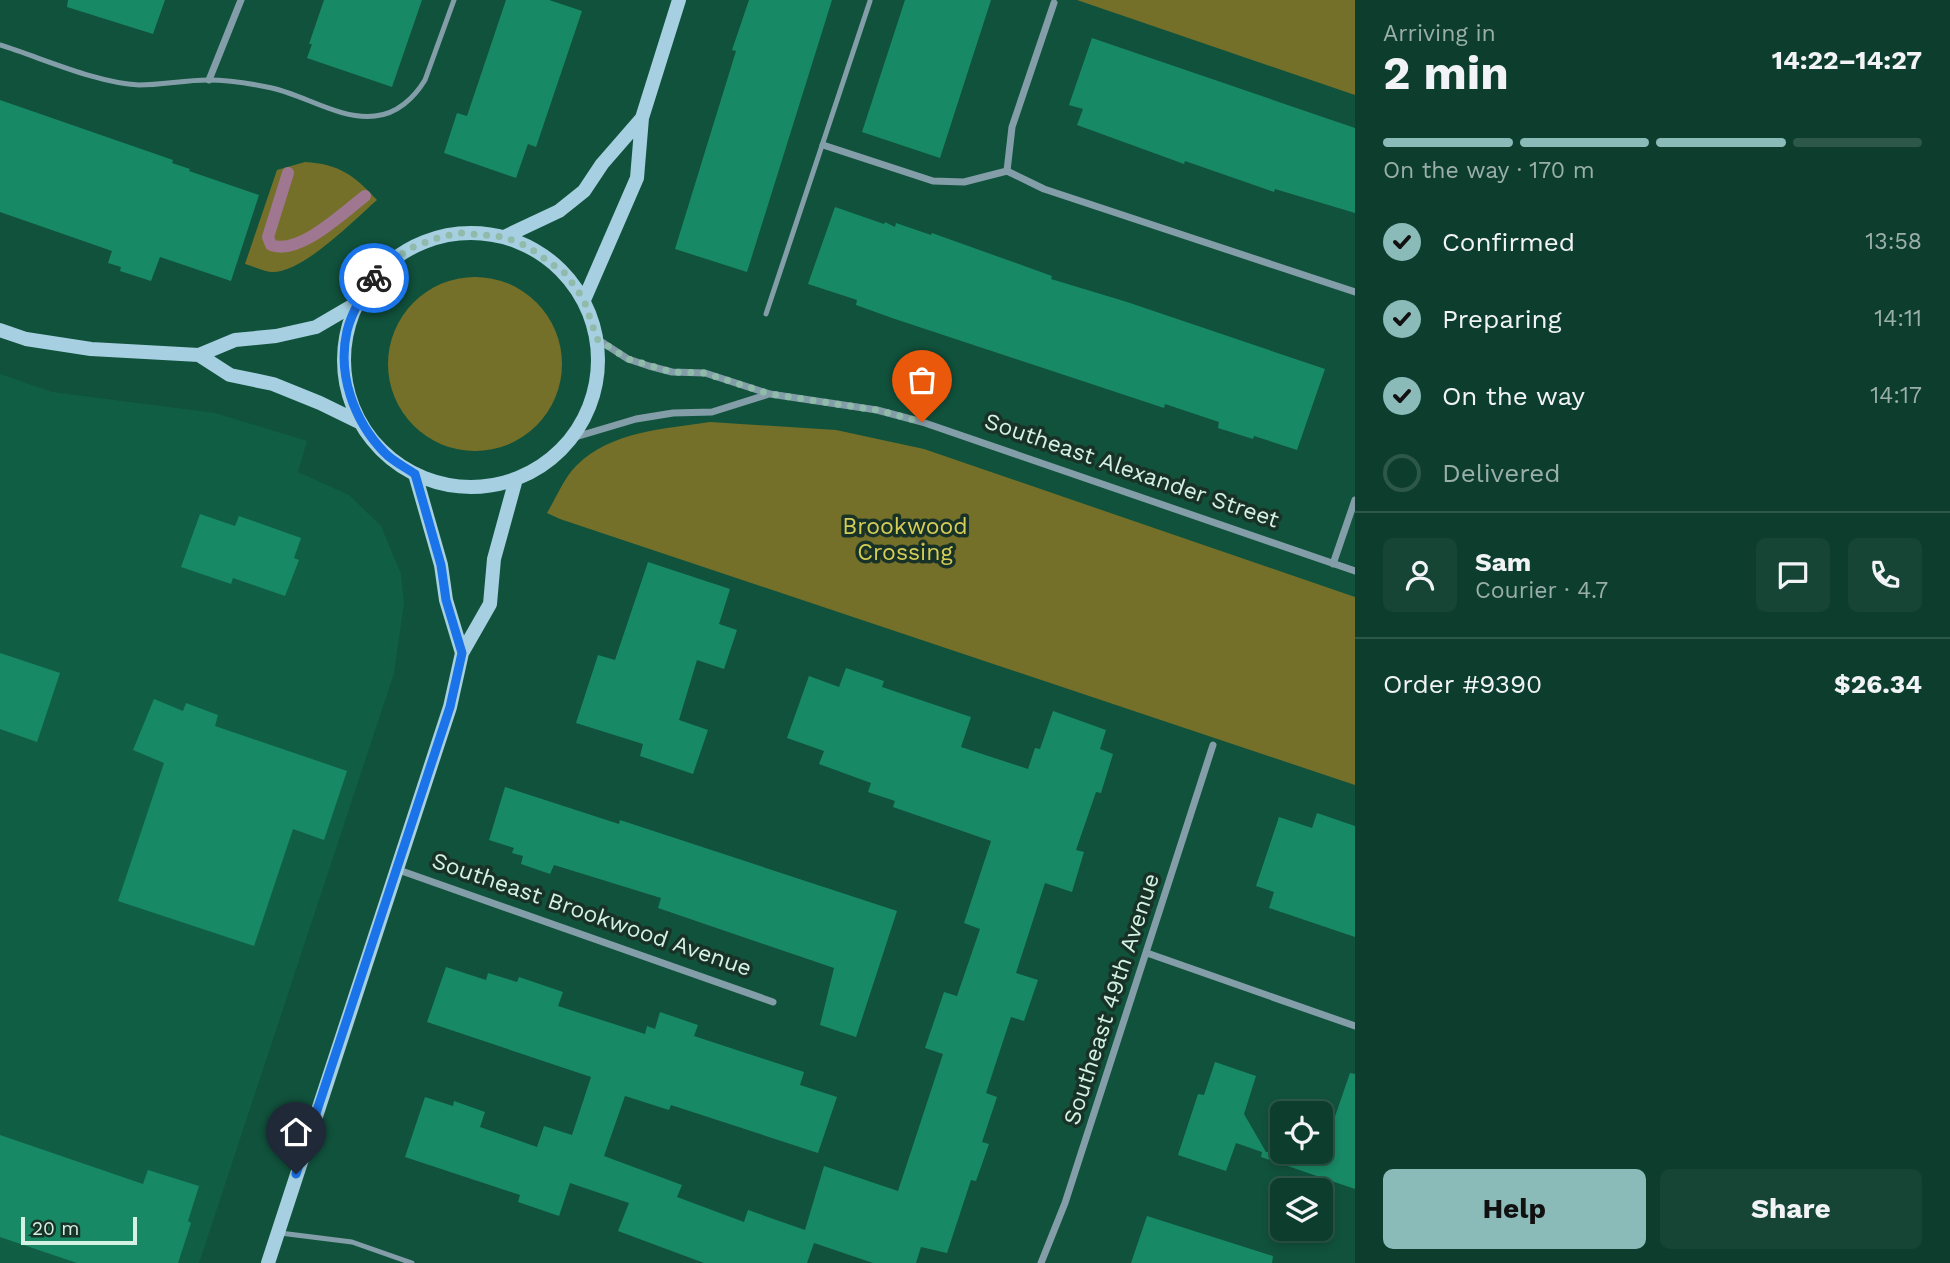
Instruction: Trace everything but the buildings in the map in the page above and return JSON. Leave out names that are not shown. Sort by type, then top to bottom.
[{"type":"street","points":[[209,80],[241,0]]},
{"type":"street","points":[[584,300],[638,178],[642,118],[679,0]]},
{"type":"street","points":[[1007,171],[1012,127],[1054,3]]},
{"type":"street","points":[[504,237],[559,211],[584,191],[602,164],[642,118]]},
{"type":"street","points":[[823,145],[933,181],[964,182],[1007,171],[1044,189],[1355,292]]},
{"type":"street","points":[[462,233],[504,237],[527,246],[566,274],[584,300],[597,339],[599,366],[587,415],[572,438],[548,462],[516,480],[484,486],[454,485],[415,474],[385,453],[361,423],[349,396],[345,365],[346,332],[357,303],[374,278],[392,260],[413,247],[440,237],[462,233]]},
{"type":"street","points":[[0,330],[26,339],[91,349],[199,355],[235,340],[276,336],[316,327],[357,303]]},
{"type":"street","name":"Southeast Alexander Street","points":[[597,339],[628,359],[672,372],[705,373],[770,394],[877,410],[922,422],[1355,571]]},
{"type":"street","points":[[199,355],[230,375],[273,384],[361,423]]},
{"type":"street","name":"Southeast Alexander Street","points":[[572,438],[636,419],[673,413],[712,412],[770,394]]},
{"type":"street","name":"Southeast Brookwood Avenue","points":[[415,474],[462,653]]},
{"type":"street","name":"Southeast Brookwood Avenue","points":[[268,1263],[450,707],[462,653],[490,604],[494,559],[516,480]]},
{"type":"street","points":[[1333,564],[1355,500]]},
{"type":"street","name":"Southeast 49th Avenue","points":[[1041,1263],[1065,1203],[1213,745]]},
{"type":"street","name":"Southeast Brookwood Avenue","points":[[396,869],[773,1002]]},
{"type":"street","points":[[1147,953],[1355,1026]]},
{"type":"lane","points":[[0,45],[102,79],[162,84],[209,80],[281,90],[349,114],[373,116],[382,115],[403,105],[419,89],[425,80],[454,0]]},
{"type":"lane","points":[[766,314],[870,1]]},
{"type":"lane","points":[[277,1233],[352,1242],[412,1263]]},
{"type":"shaded area","points":[[0,374],[52,392],[215,413],[307,441],[298,472],[349,495],[381,526],[401,574],[404,603],[394,673],[199,1263],[0,1263]]},
{"type":"green space","points":[[1077,0],[1355,0],[1355,95]]},
{"type":"green space","points":[[305,162],[327,165],[345,172],[377,200],[327,244],[297,264],[271,272],[245,264],[277,170]]},
{"type":"green space","points":[[475,277],[508,284],[536,303],[555,331],[562,364],[555,397],[536,425],[508,444],[475,451],[442,444],[414,425],[395,397],[388,364],[395,331],[414,303],[442,284]]},
{"type":"green space","name":"Brookwood Crossing","points":[[710,422],[836,430],[924,449],[1355,597],[1355,785],[547,513],[576,466],[605,445],[639,433]]},
{"type":"waterway","points":[[288,173],[268,237],[271,245],[282,247],[308,239],[365,196]]},
{"type":"way so far","points":[[374,278],[392,260],[413,247],[440,237],[462,233],[504,237],[527,246],[566,274],[584,300],[597,339],[628,359],[672,372],[705,373],[770,394],[877,410],[922,422]]},
{"type":"route","points":[[296,1174],[450,707],[462,653],[415,474],[385,453],[361,423],[349,396],[345,365],[346,332],[357,303],[374,278]]}]
